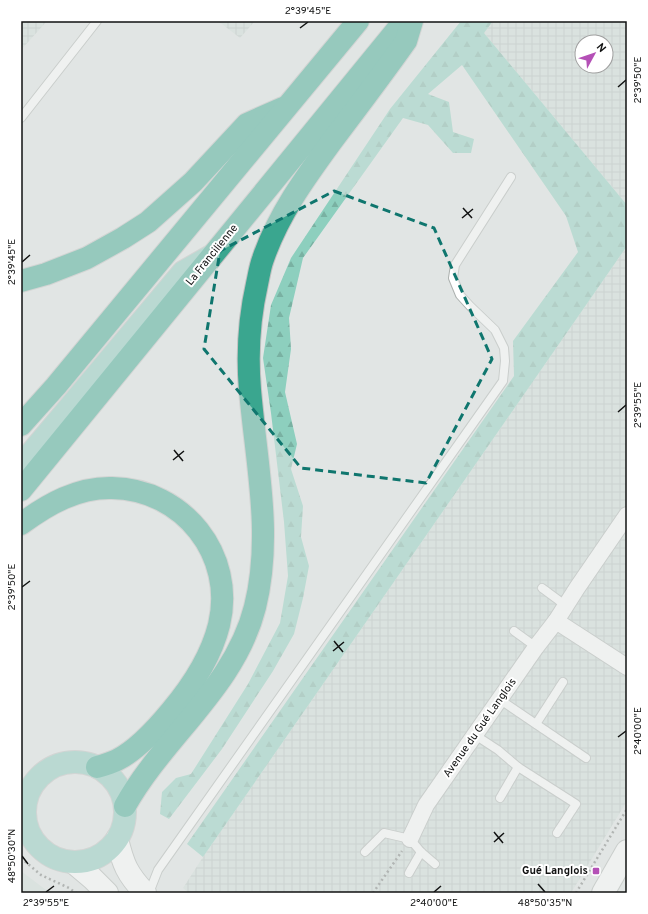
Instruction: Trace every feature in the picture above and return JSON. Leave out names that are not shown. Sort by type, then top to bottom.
[{"type":"highway","points":[[21,425],[56,386],[358,21]]},
{"type":"highway","name":"La Francilienne","points":[[21,490],[404,21]]},
{"type":"highway","points":[[125,806],[144,776],[198,711],[226,672],[247,632],[255,608],[262,574],[264,542],[263,513],[250,389],[248,350],[251,310],[262,261],[271,238],[304,180],[406,42],[412,21]]},
{"type":"highway","points":[[21,281],[46,274],[87,258],[148,222],[193,182],[247,124],[288,106]]},
{"type":"highway","points":[[21,524],[57,500],[78,492],[111,488],[128,489],[148,494],[167,502],[183,514],[197,527],[208,544],[216,563],[222,586],[221,608],[219,624],[207,659],[179,702],[146,738],[119,759],[97,766]]},
{"type":"main road","points":[[21,465],[183,272],[211,256]]},
{"type":"main road","points":[[21,775],[45,771],[57,765],[70,762],[84,762],[97,766],[108,774],[116,783],[122,794],[125,806],[124,823],[117,839],[109,849],[86,861],[73,862],[60,860],[39,846],[31,836],[24,821],[28,795],[35,782],[45,771]]},
{"type":"main road","points":[[117,839],[128,873],[145,893]]},
{"type":"main road","points":[[603,893],[627,851]]},
{"type":"main road","points":[[73,862],[107,893]]},
{"type":"street","name":"Avenue du Gué Langlois","points":[[410,839],[426,805],[536,647],[556,621],[627,515]]},
{"type":"street","points":[[556,621],[627,666]]},
{"type":"lane","points":[[21,118],[97,21]]},
{"type":"lane","points":[[149,893],[158,870],[503,381],[505,361],[504,348],[495,330],[460,295],[453,278],[455,265],[511,177]]},
{"type":"lane","points":[[542,588],[566,605]]},
{"type":"lane","points":[[514,631],[536,647]]},
{"type":"lane","points":[[536,724],[563,682]]},
{"type":"lane","points":[[500,700],[586,758]]},
{"type":"lane","points":[[475,735],[498,750],[518,767],[576,804],[557,833]]},
{"type":"lane","points":[[500,798],[518,767]]},
{"type":"lane","points":[[365,852],[384,833],[410,839],[421,852],[435,864]]},
{"type":"lane","points":[[409,873],[421,852]]},
{"type":"path","points":[[576,893],[627,809]]},
{"type":"path","points":[[373,893],[410,839]]},
{"type":"path","points":[[21,858],[41,875],[69,888],[76,893]]},
{"type":"highlighted area","points":[[334,191],[434,228],[492,359],[426,483],[301,468],[204,349],[220,251]]},
{"type":"shaded area","points":[[21,21],[47,21],[21,50]]},
{"type":"shaded area","points":[[218,21],[255,21],[240,38]]},
{"type":"shaded area","points":[[493,21],[627,21],[627,205],[484,33]]},
{"type":"shaded area","points":[[627,246],[627,801],[571,893],[189,893],[183,888],[203,857]]},
{"type":"shaded area","points":[[21,871],[50,893],[21,893]]},
{"type":"green space","points":[[461,21],[493,21],[484,33],[627,205],[627,246],[203,857],[187,844],[514,376],[513,341],[578,252],[566,216],[462,65],[428,94],[449,102],[453,132],[474,139],[471,153],[453,153],[428,125],[403,118],[303,258],[289,318],[291,349],[285,392],[297,444],[291,469],[303,506],[301,537],[309,566],[294,634],[273,671],[222,749],[169,819],[160,814],[162,792],[176,778],[191,774],[248,684],[280,623],[288,576],[284,522],[263,358],[271,305],[291,258],[390,109]]},
{"type":"place","name":"Gué Langlois","points":[[596,871]]}]
